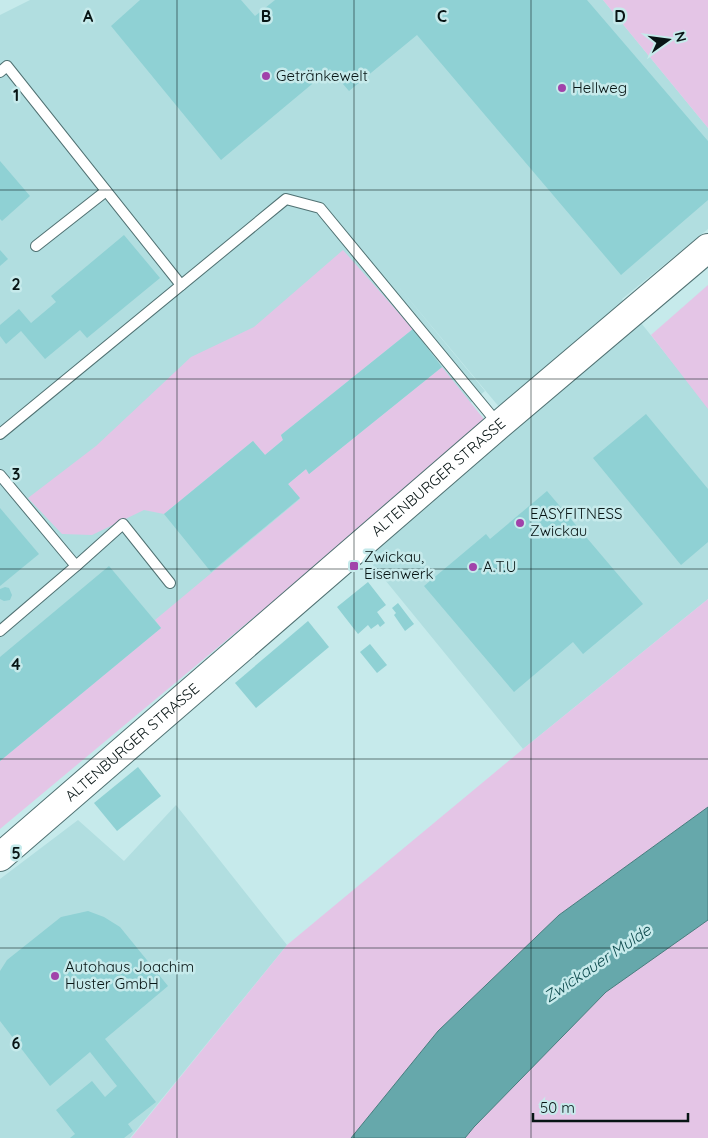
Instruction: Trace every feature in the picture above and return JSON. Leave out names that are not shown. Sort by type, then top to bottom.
[{"type":"street","name":"ALTENBURGER STRASSE","points":[[0,856],[499,425],[708,248]]},
{"type":"lane","points":[[0,72],[7,66],[182,285]]},
{"type":"lane","points":[[36,246],[106,191]]},
{"type":"lane","points":[[0,434],[286,199],[320,208],[499,425]]},
{"type":"lane","points":[[0,476],[76,566]]},
{"type":"lane","points":[[0,631],[123,524],[170,583]]},
{"type":"shaded area","points":[[30,0],[603,0],[708,128],[708,229],[622,299],[708,407],[708,599],[523,749],[350,537],[500,408],[393,280],[485,391],[0,793],[0,15]]},
{"type":"shaded area","points":[[603,0],[708,0],[708,128]]},
{"type":"shaded area","points":[[343,250],[413,329],[281,435],[283,440],[265,455],[253,441],[164,514],[144,510],[92,535],[62,534],[28,498],[96,446],[191,357],[254,327]]},
{"type":"shaded area","points":[[708,285],[708,409],[651,335]]},
{"type":"shaded area","points":[[442,367],[487,423],[0,829],[0,761],[161,628],[155,620],[300,499],[288,484],[306,469],[309,474]]},
{"type":"shaded area","points":[[708,599],[708,807],[559,915],[438,1031],[351,1138],[131,1138],[287,945],[523,749]]},
{"type":"shaded area","points":[[176,805],[287,945],[130,1138],[0,1138],[0,879],[78,820],[124,861]]},
{"type":"shaded area","points":[[708,920],[708,1138],[465,1138],[606,992]]},
{"type":"water","name":"Zwickauer Mulde","points":[[708,807],[708,920],[606,992],[465,1138],[351,1138],[438,1031],[559,915]]},
{"type":"building","name":"Hellweg","points":[[140,0],[241,0],[255,16],[275,0],[587,0],[708,141],[708,200],[621,275],[417,35],[349,91],[330,69],[221,160],[111,26]]},
{"type":"building","points":[[0,161],[30,196],[2,221],[0,219]]},
{"type":"building","points":[[124,235],[160,278],[87,338],[80,330],[45,359],[21,331],[6,344],[0,336],[0,325],[19,309],[31,323],[56,302],[51,296]]},
{"type":"building","points":[[0,250],[8,259],[0,266]]},
{"type":"building","points":[[413,329],[442,367],[309,474],[306,469],[288,484],[300,498],[211,572],[164,514],[253,441],[265,455],[283,440],[281,435]]},
{"type":"building","points":[[646,414],[708,489],[708,542],[681,565],[593,458]]},
{"type":"building","points":[[547,491],[643,604],[583,654],[573,642],[514,692],[424,586],[486,534],[490,539]]},
{"type":"building","points":[[0,508],[39,554],[0,586]]},
{"type":"building","points":[[109,566],[161,628],[0,761],[0,657]]},
{"type":"building","points":[[368,582],[386,605],[377,612],[385,623],[380,627],[378,624],[371,629],[368,625],[358,634],[337,607]]},
{"type":"building","points":[[9,588],[12,595],[10,600],[4,601],[0,599],[0,589]]},
{"type":"building","points":[[398,603],[414,624],[405,631],[394,615],[396,613],[392,608]]},
{"type":"building","points":[[308,621],[329,647],[256,708],[235,683]]},
{"type":"building","points":[[370,644],[387,665],[377,673],[360,652]]},
{"type":"building","points":[[138,767],[161,796],[117,831],[94,803]]},
{"type":"building","points":[[88,911],[104,917],[120,927],[168,986],[105,1039],[156,1102],[128,1124],[133,1131],[124,1138],[70,1138],[75,1134],[56,1110],[92,1081],[105,1097],[117,1086],[90,1052],[50,1086],[0,1021],[0,971],[7,960],[61,917]]},
{"type":"place","name":"Getränkewelt","points":[[266,76]]},
{"type":"place","name":"Hellweg","points":[[562,88]]},
{"type":"place","name":"EASYFITNESS Zwickau","points":[[520,523]]},
{"type":"place","name":"Zwickau, Eisenwerk","points":[[354,566]]},
{"type":"place","name":"A.T.U","points":[[473,567]]},
{"type":"place","name":"Autohaus Joachim Huster GmbH","points":[[55,976]]}]
